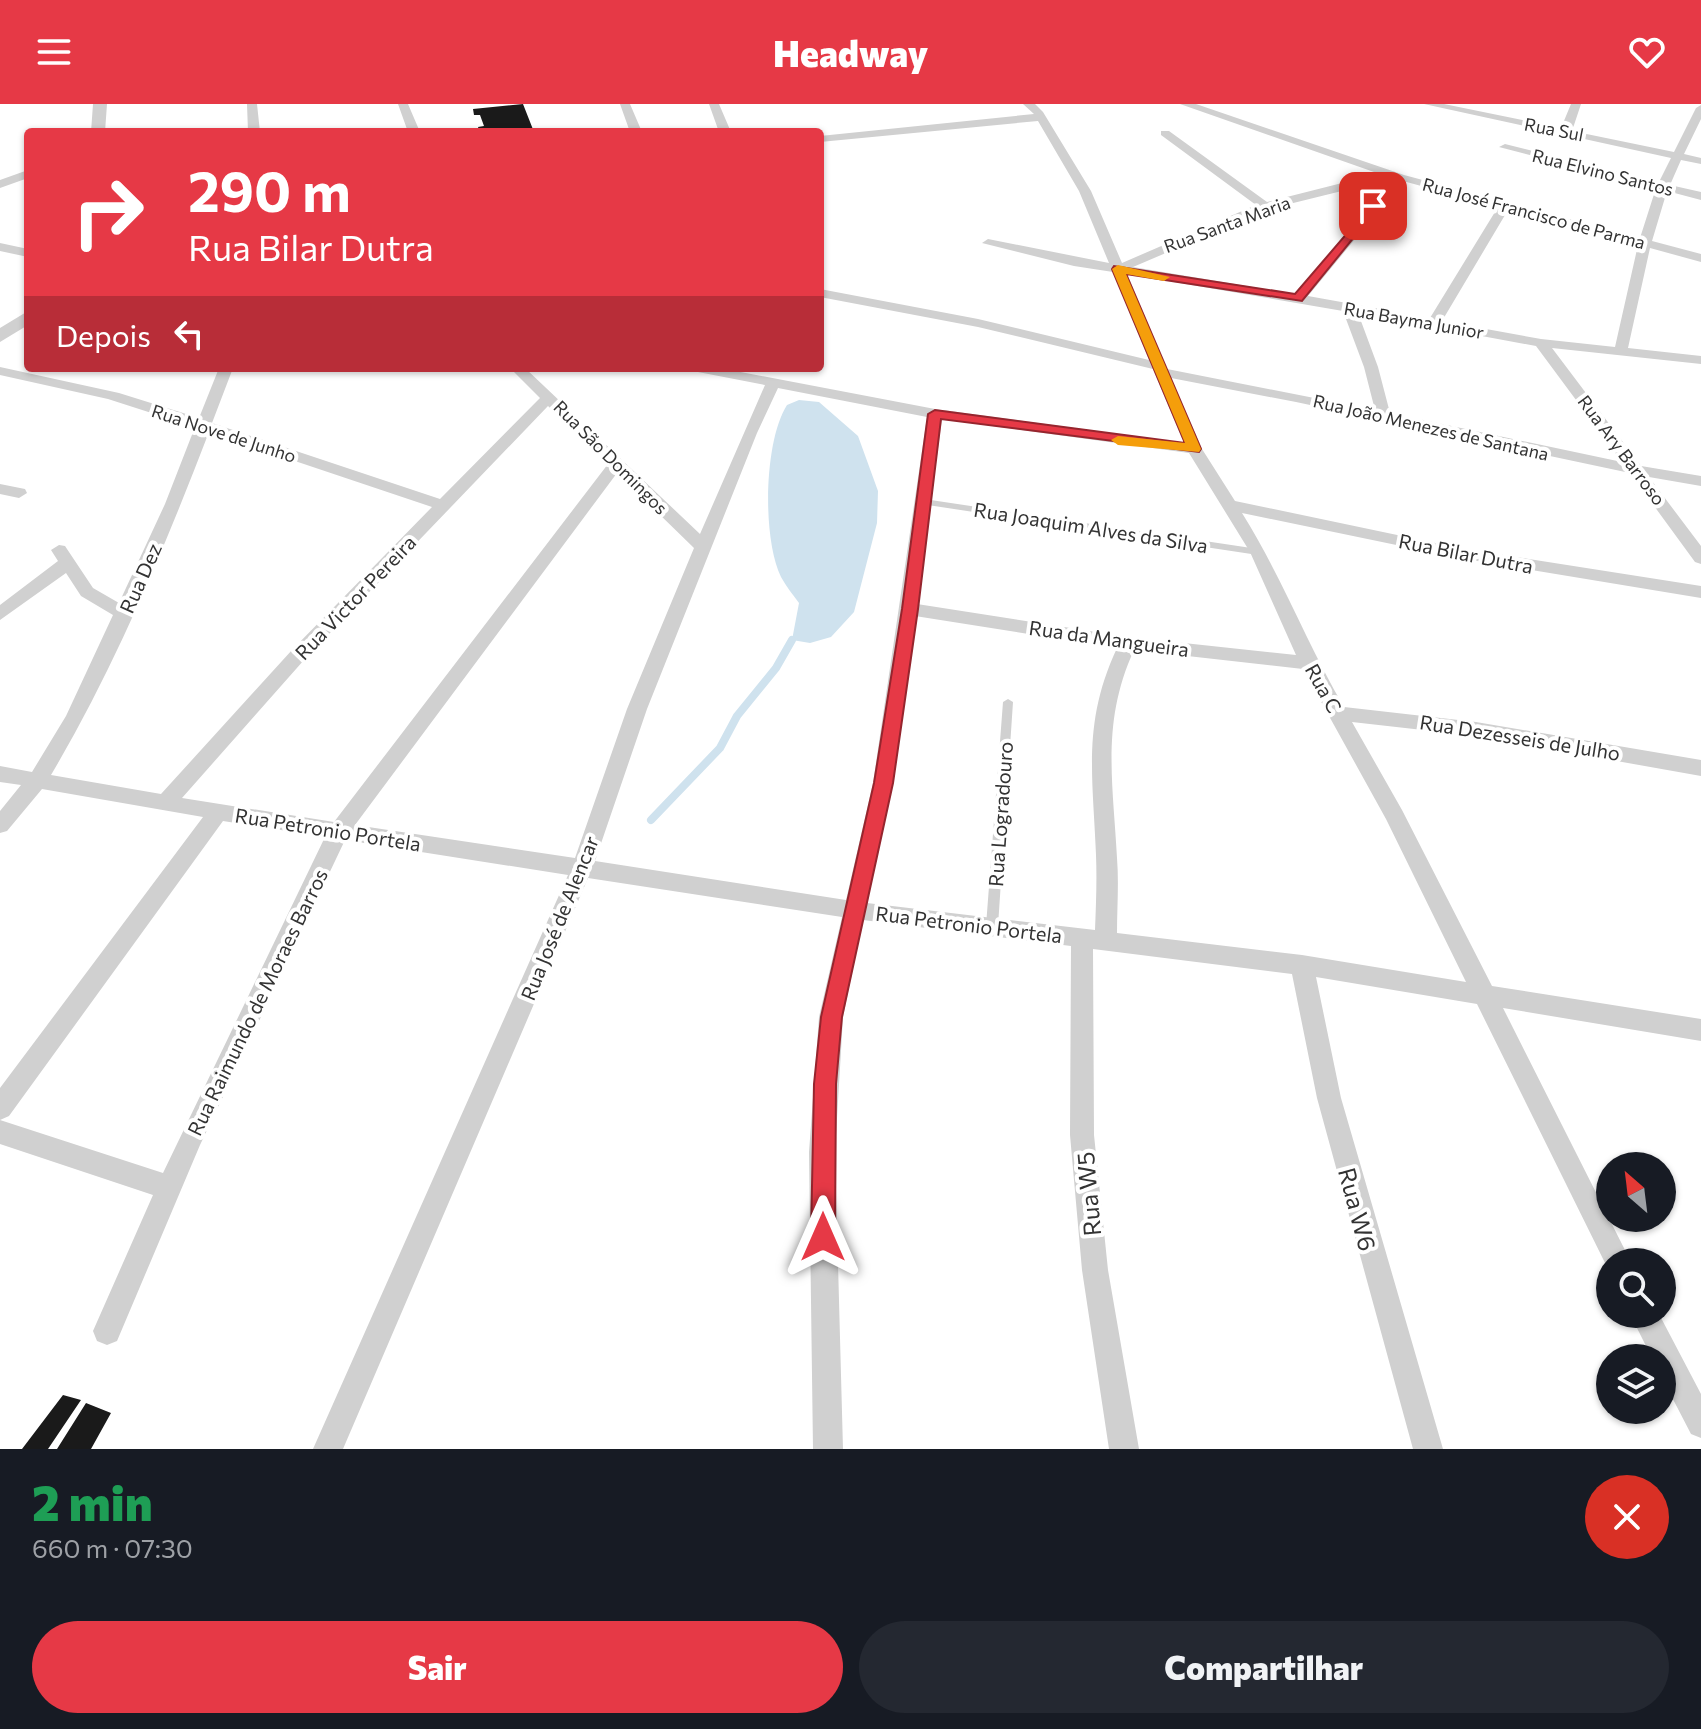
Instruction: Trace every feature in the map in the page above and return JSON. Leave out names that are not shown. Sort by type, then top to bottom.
[{"type":"street","points":[[98,128],[100,104]]},
{"type":"street","points":[[252,104],[254,128]]},
{"type":"street","points":[[403,104],[412,128]]},
{"type":"street","points":[[625,104],[634,128]]},
{"type":"street","points":[[714,104],[723,128]]},
{"type":"street","name":"Rua José Francisco de Parma","points":[[1185,104],[1400,177],[1701,258]]},
{"type":"street","points":[[1208,111],[1219,104]]},
{"type":"street","name":"Rua Sul","points":[[1429,104],[1701,161]]},
{"type":"street","points":[[1566,131],[1576,104]]},
{"type":"street","points":[[1621,349],[1645,243],[1663,186],[1701,108]]},
{"type":"street","points":[[824,138],[1036,109]]},
{"type":"street","name":"Rua C","points":[[1036,109],[1085,191],[1194,449],[1258,552],[1309,663],[1339,714],[1484,993],[1611,1248]]},
{"type":"street","points":[[1165,133],[1265,206]]},
{"type":"street","name":"Rua Elvino Santos","points":[[1505,147],[1701,196]]},
{"type":"street","name":"Rua Santa Maria","points":[[1118,269],[1265,206],[1350,185],[1384,172]]},
{"type":"street","points":[[2,181],[24,175]]},
{"type":"street","points":[[1298,299],[1400,177]]},
{"type":"street","points":[[1434,323],[1505,205]]},
{"type":"street","name":"Rua Bayma Junior","points":[[988,243],[1118,269],[1541,343],[1621,349],[1701,360]]},
{"type":"street","points":[[0,247],[24,252]]},
{"type":"street","name":"Rua João Menezes de Santana","points":[[824,294],[978,323],[1159,369],[1639,471],[1701,481]]},
{"type":"street","points":[[1350,310],[1371,367],[1384,417]]},
{"type":"street","points":[[0,337],[24,319]]},
{"type":"street","name":"Rua Ary Barroso","points":[[1541,343],[1701,558]]},
{"type":"street","name":"Rua Nove de Junho","points":[[0,371],[79,387],[205,425],[445,506]]},
{"type":"street","name":"Rua Dez","points":[[0,825],[37,781],[75,718],[124,614],[225,372]]},
{"type":"street","name":"Rua São Domingos","points":[[521,372],[704,548]]},
{"type":"street","points":[[721,372],[935,414],[1194,449]]},
{"type":"street","name":"Rua José de Alencar","points":[[328,1449],[582,868],[637,709],[749,433],[774,381]]},
{"type":"street","name":"Rua Victor Pereira","points":[[165,803],[279,675],[549,397]]},
{"type":"street","points":[[828,1449],[823,1237],[825,1084],[831,1017],[883,783],[910,609],[935,414]]},
{"type":"street","name":"Rua Raimundo de Moraes Barros","points":[[107,1331],[169,1188],[339,830],[615,465]]},
{"type":"street","points":[[0,489],[19,493]]},
{"type":"street","name":"Rua Bilar Dutra","points":[[1232,506],[1459,553],[1701,592]]},
{"type":"street","points":[[0,614],[63,557],[87,592],[124,614]]},
{"type":"street","name":"Rua da Mangueira","points":[[910,609],[1128,643],[1309,663]]},
{"type":"street","name":"Rua W5","points":[[1124,1449],[1095,1270],[1082,1135],[1094,939],[1108,863],[1099,746],[1101,715],[1107,689],[1128,643]]},
{"type":"street","name":"Rua Dezesseis de Julho","points":[[1339,714],[1410,719],[1524,736],[1701,768]]},
{"type":"street","name":"Rua Petronio Portela","points":[[0,774],[218,812],[853,910],[1302,965],[1701,1030]]},
{"type":"street","points":[[0,1108],[218,812]]},
{"type":"street","name":"Rua W6","points":[[1302,965],[1329,1098],[1428,1449]]},
{"type":"street","points":[[0,1132],[169,1188]]},
{"type":"street","points":[[1651,1328],[1701,1424]]},
{"type":"lane","name":"Rua Joaquim Alves da Silva","points":[[924,502],[1258,552]]},
{"type":"lane","name":"Rua Logradouro","points":[[992,926],[1008,702]]},
{"type":"water","points":[[799,400],[819,402],[858,436],[878,491],[877,523],[854,612],[831,637],[810,643],[792,640],[799,603],[781,577],[775,560],[768,515],[770,465],[779,421],[787,405]]},
{"type":"building","points":[[523,104],[532,128],[478,128],[484,126],[480,115],[474,115],[473,109]]},
{"type":"building","points":[[63,1395],[81,1400],[48,1449],[22,1449]]},
{"type":"building","points":[[86,1403],[111,1413],[91,1449],[57,1449]]},
{"type":"waterway","points":[[651,820],[720,748],[737,716],[776,668],[792,640]]},
{"type":"slow traffic","points":[[1118,440],[1194,449],[1118,269],[1164,277]]},
{"type":"route","points":[[823,1237],[822,1152],[831,1017],[883,783],[910,609],[935,414],[1194,449],[1118,269],[1298,299],[1373,206]]}]
